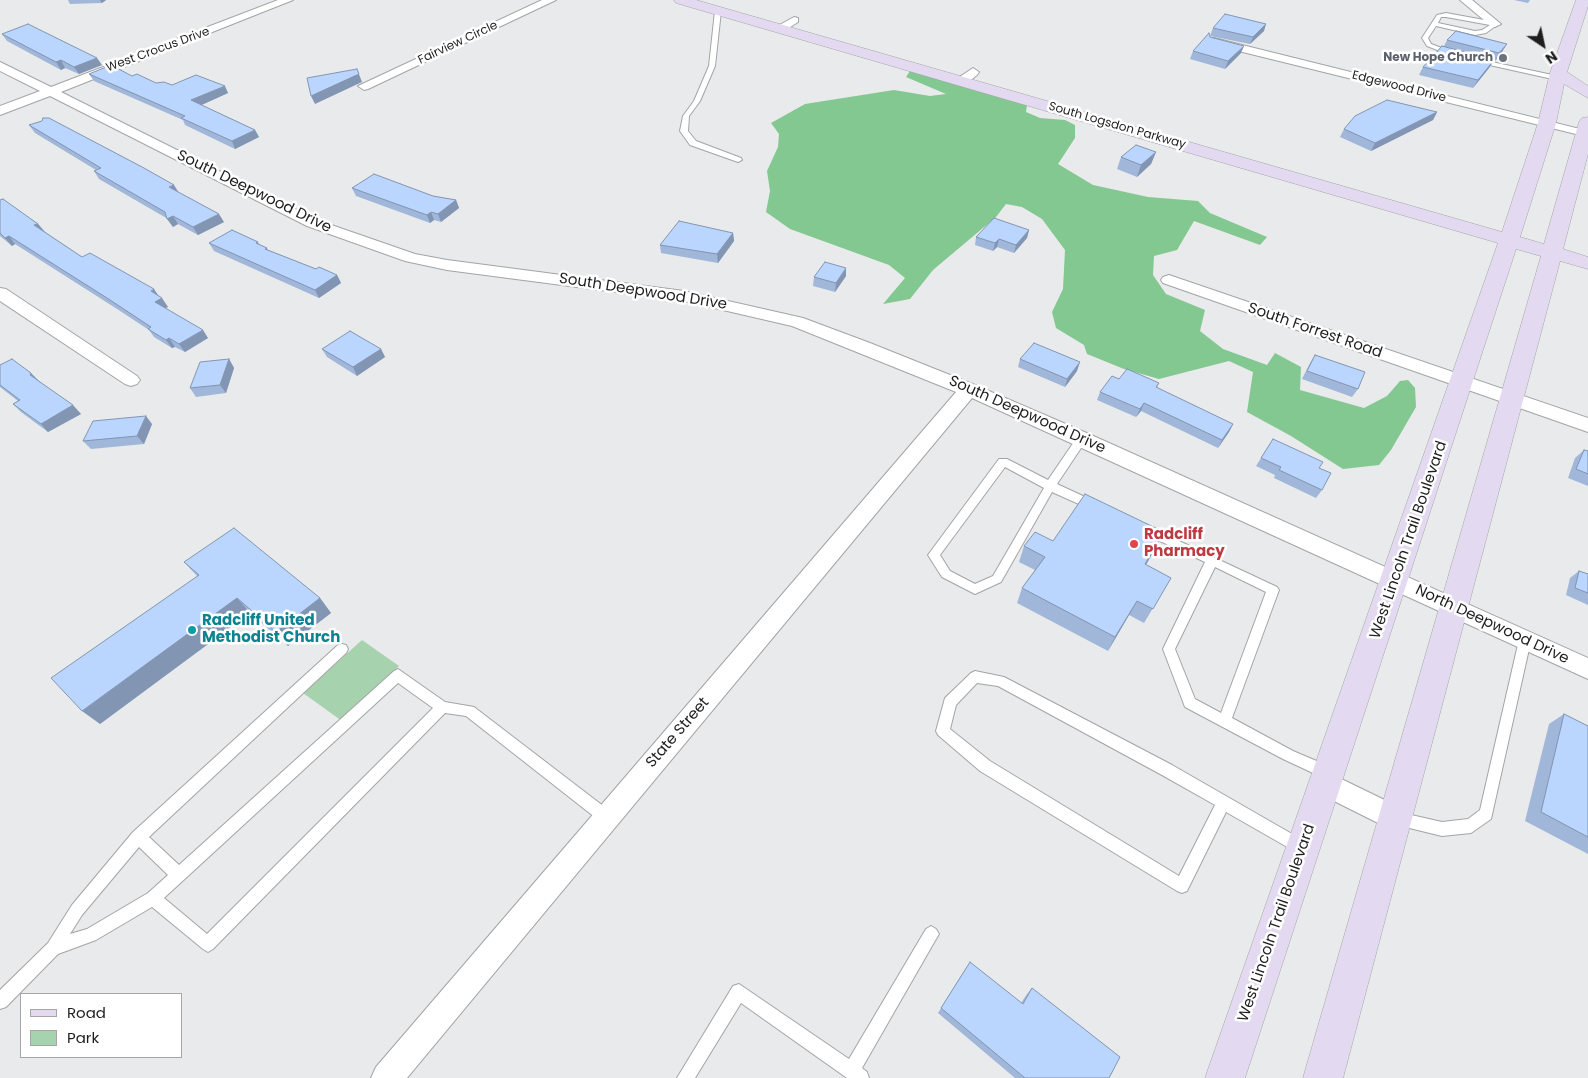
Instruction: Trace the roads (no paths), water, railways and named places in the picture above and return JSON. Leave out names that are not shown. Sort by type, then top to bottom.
[{"type":"main road","name":"South Logsdon Parkway","points":[[680,0],[721,6],[787,24],[1555,246]]},
{"type":"main road","name":"West Lincoln Trail Boulevard","points":[[1225,1078],[1462,383],[1547,124],[1557,76],[1583,0]]},
{"type":"main road","points":[[1557,76],[1588,93]]},
{"type":"main road","points":[[1323,1078],[1555,246],[1563,206],[1587,128]]},
{"type":"main road","points":[[1555,246],[1588,247]]},
{"type":"main road","points":[[1555,246],[1588,264]]},
{"type":"street","name":"West Crocus Drive","points":[[0,111],[288,0]]},
{"type":"street","name":"Fairview Circle","points":[[364,86],[551,0]]},
{"type":"street","points":[[1465,0],[1495,24]]},
{"type":"street","name":"Edgewood Drive","points":[[1212,41],[1547,124],[1587,128]]},
{"type":"street","name":"South Deepwood Drive","points":[[0,66],[312,223],[411,258],[447,266],[684,296],[731,305],[819,330],[969,390],[1395,582]]},
{"type":"street","name":"South Forrest Road","points":[[1169,280],[1462,383],[1588,425]]},
{"type":"street","points":[[0,293],[131,380]]},
{"type":"street","name":"State Street","points":[[387,1078],[606,817],[818,571],[898,471],[969,390]]},
{"type":"street","name":"North Deepwood Drive","points":[[1395,582],[1455,607],[1588,670]]},
{"type":"street","points":[[1326,778],[1396,819]]},
{"type":"lane","points":[[721,6],[712,66],[697,101],[686,116],[684,131],[693,143],[738,160]]},
{"type":"lane","points":[[1458,55],[1429,45],[1425,38],[1439,16],[1446,15],[1495,24]]},
{"type":"lane","points":[[1434,24],[1475,32],[1484,32],[1495,24]]},
{"type":"lane","points":[[1467,58],[1557,76]]},
{"type":"lane","points":[[1082,440],[1050,486],[997,579],[975,589],[946,574],[934,555],[1003,462],[1050,486],[1104,510]]},
{"type":"lane","points":[[1140,527],[1273,590],[1224,721]]},
{"type":"lane","points":[[1212,560],[1169,649],[1190,703],[1326,778]]},
{"type":"lane","points":[[1396,819],[1442,829],[1471,826],[1486,814],[1525,640]]},
{"type":"lane","points":[[0,1001],[53,948],[77,910],[138,837],[342,649]]},
{"type":"lane","points":[[53,948],[91,935],[153,898],[398,675],[442,707],[469,711],[606,817]]},
{"type":"lane","points":[[1223,803],[1182,886],[985,766],[944,731],[950,702],[975,677],[1000,681],[1167,770],[1303,848]]},
{"type":"lane","points":[[153,898],[208,944],[442,707]]},
{"type":"lane","points":[[138,837],[179,875]]},
{"type":"lane","points":[[685,1078],[738,992],[856,1074],[931,934]]},
{"type":"place","name":"New Hope Church","points":[[1503,58]]},
{"type":"place","name":"Radcliff Pharmacy","points":[[1134,544]]},
{"type":"place","name":"Radcliff United Methodist Church","points":[[192,630]]}]
